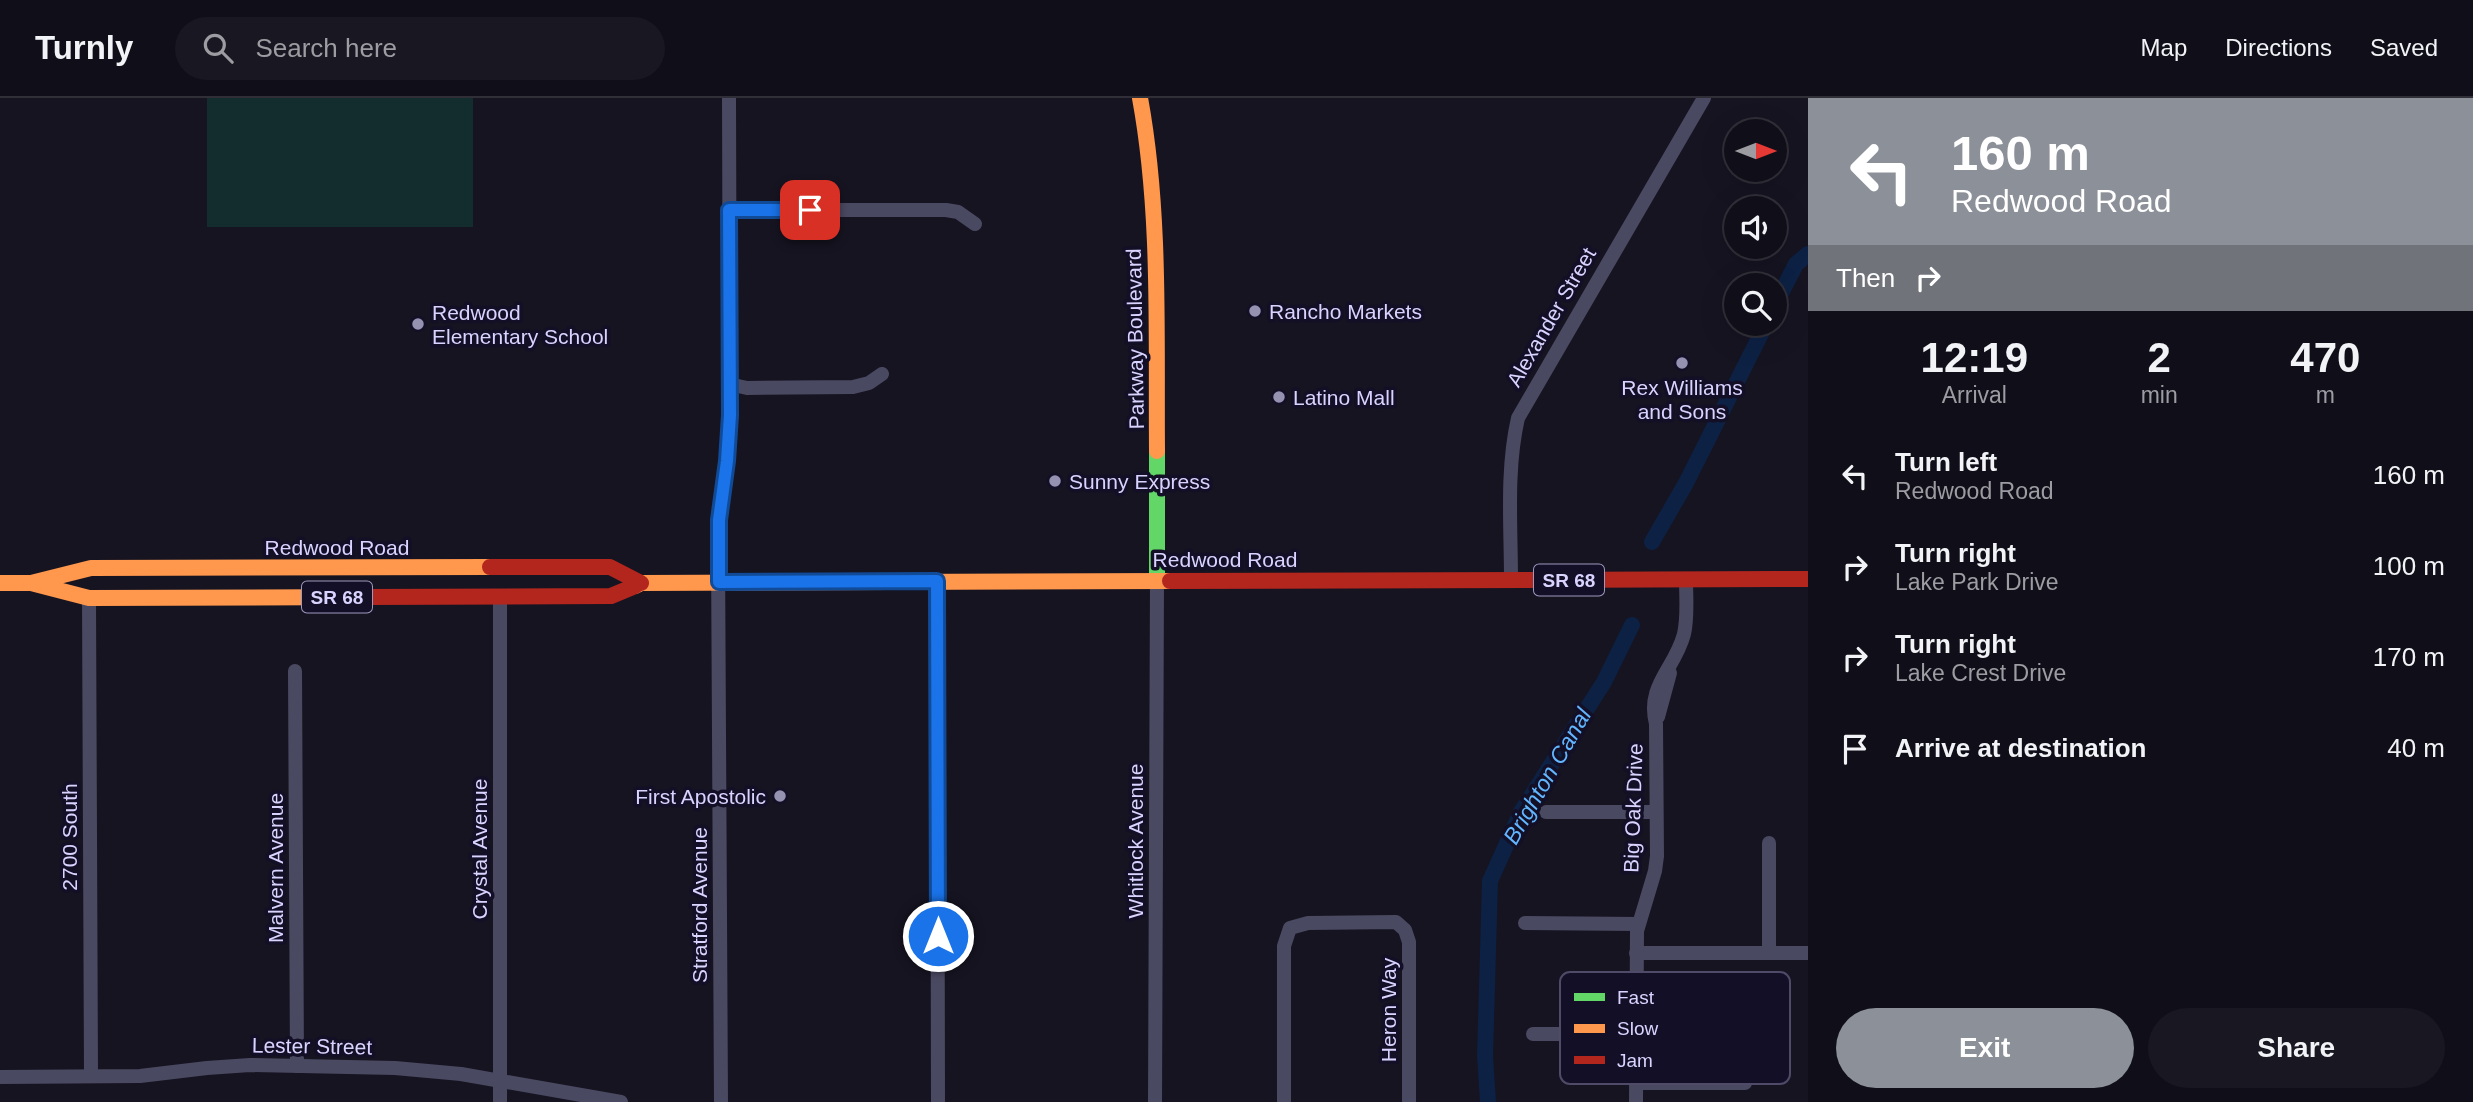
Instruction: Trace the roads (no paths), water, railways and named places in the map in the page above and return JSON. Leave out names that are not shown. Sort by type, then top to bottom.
[{"type":"main road","name":"Parkway Boulevard","points":[[1140,98],[1149,150],[1154,212],[1158,403],[1157,580]]},
{"type":"main road","name":"Redwood Road","points":[[0,583],[31,583],[91,568],[610,568],[641,583]]},
{"type":"main road","name":"Redwood Road","points":[[31,583],[89,598],[611,596],[641,583],[719,582],[1808,579]]},
{"type":"street","name":"Stratford Avenue","points":[[721,1102],[719,520],[729,440],[729,98]]},
{"type":"street","name":"Alexander Street","points":[[1511,580],[1511,469],[1518,418],[1704,98]]},
{"type":"street","points":[[729,210],[946,210],[958,212],[975,224]]},
{"type":"street","points":[[729,384],[747,388],[853,387],[869,383],[881,373]]},
{"type":"street","name":"Whitlock Avenue","points":[[1155,1102],[1157,580]]},
{"type":"street","name":"Big Oak Drive","points":[[1636,972],[1638,924],[1656,871],[1656,724],[1671,664],[1685,632],[1686,580]]},
{"type":"street","points":[[937,581],[938,1102]]},
{"type":"street","name":"Crystal Avenue","points":[[500,596],[500,1102]]},
{"type":"street","name":"2700 South","points":[[89,598],[91,1076]]},
{"type":"street","name":"Malvern Avenue","points":[[295,671],[297,1066]]},
{"type":"street","points":[[1546,812],[1656,812]]},
{"type":"street","points":[[1769,842],[1769,952]]},
{"type":"street","name":"Heron Way","points":[[1284,1102],[1284,946],[1290,928],[1308,923],[1396,922],[1405,930],[1409,942],[1409,1102]]},
{"type":"street","points":[[1525,923],[1638,924]]},
{"type":"street","points":[[1636,953],[1808,953]]},
{"type":"street","points":[[1533,1034],[1560,1034]]},
{"type":"street","name":"Lester Street","points":[[0,1077],[155,1075],[226,1066],[441,1071],[621,1102]]},
{"type":"street","name":"Big Oak Drive","points":[[1636,1084],[1636,1102]]},
{"type":"waterway","name":"Brighton Canal","points":[[1787,282],[1796,264],[1808,254]]},
{"type":"waterway","name":"Brighton Canal","points":[[1652,542],[1686,483],[1760,336]]},
{"type":"waterway","name":"Brighton Canal","points":[[1488,1102],[1485,1056],[1490,881],[1521,812],[1604,682],[1632,625]]},
{"type":"place","name":"Rancho Markets","points":[[1255,311]]},
{"type":"place","name":"Redwood Elementary School","points":[[418,324]]},
{"type":"place","name":"Rex Williams and Sons","points":[[1682,363]]},
{"type":"place","name":"Latino Mall","points":[[1279,397]]},
{"type":"place","name":"Sunny Express","points":[[1055,481]]},
{"type":"place","name":"First Apostolic","points":[[780,796]]}]
